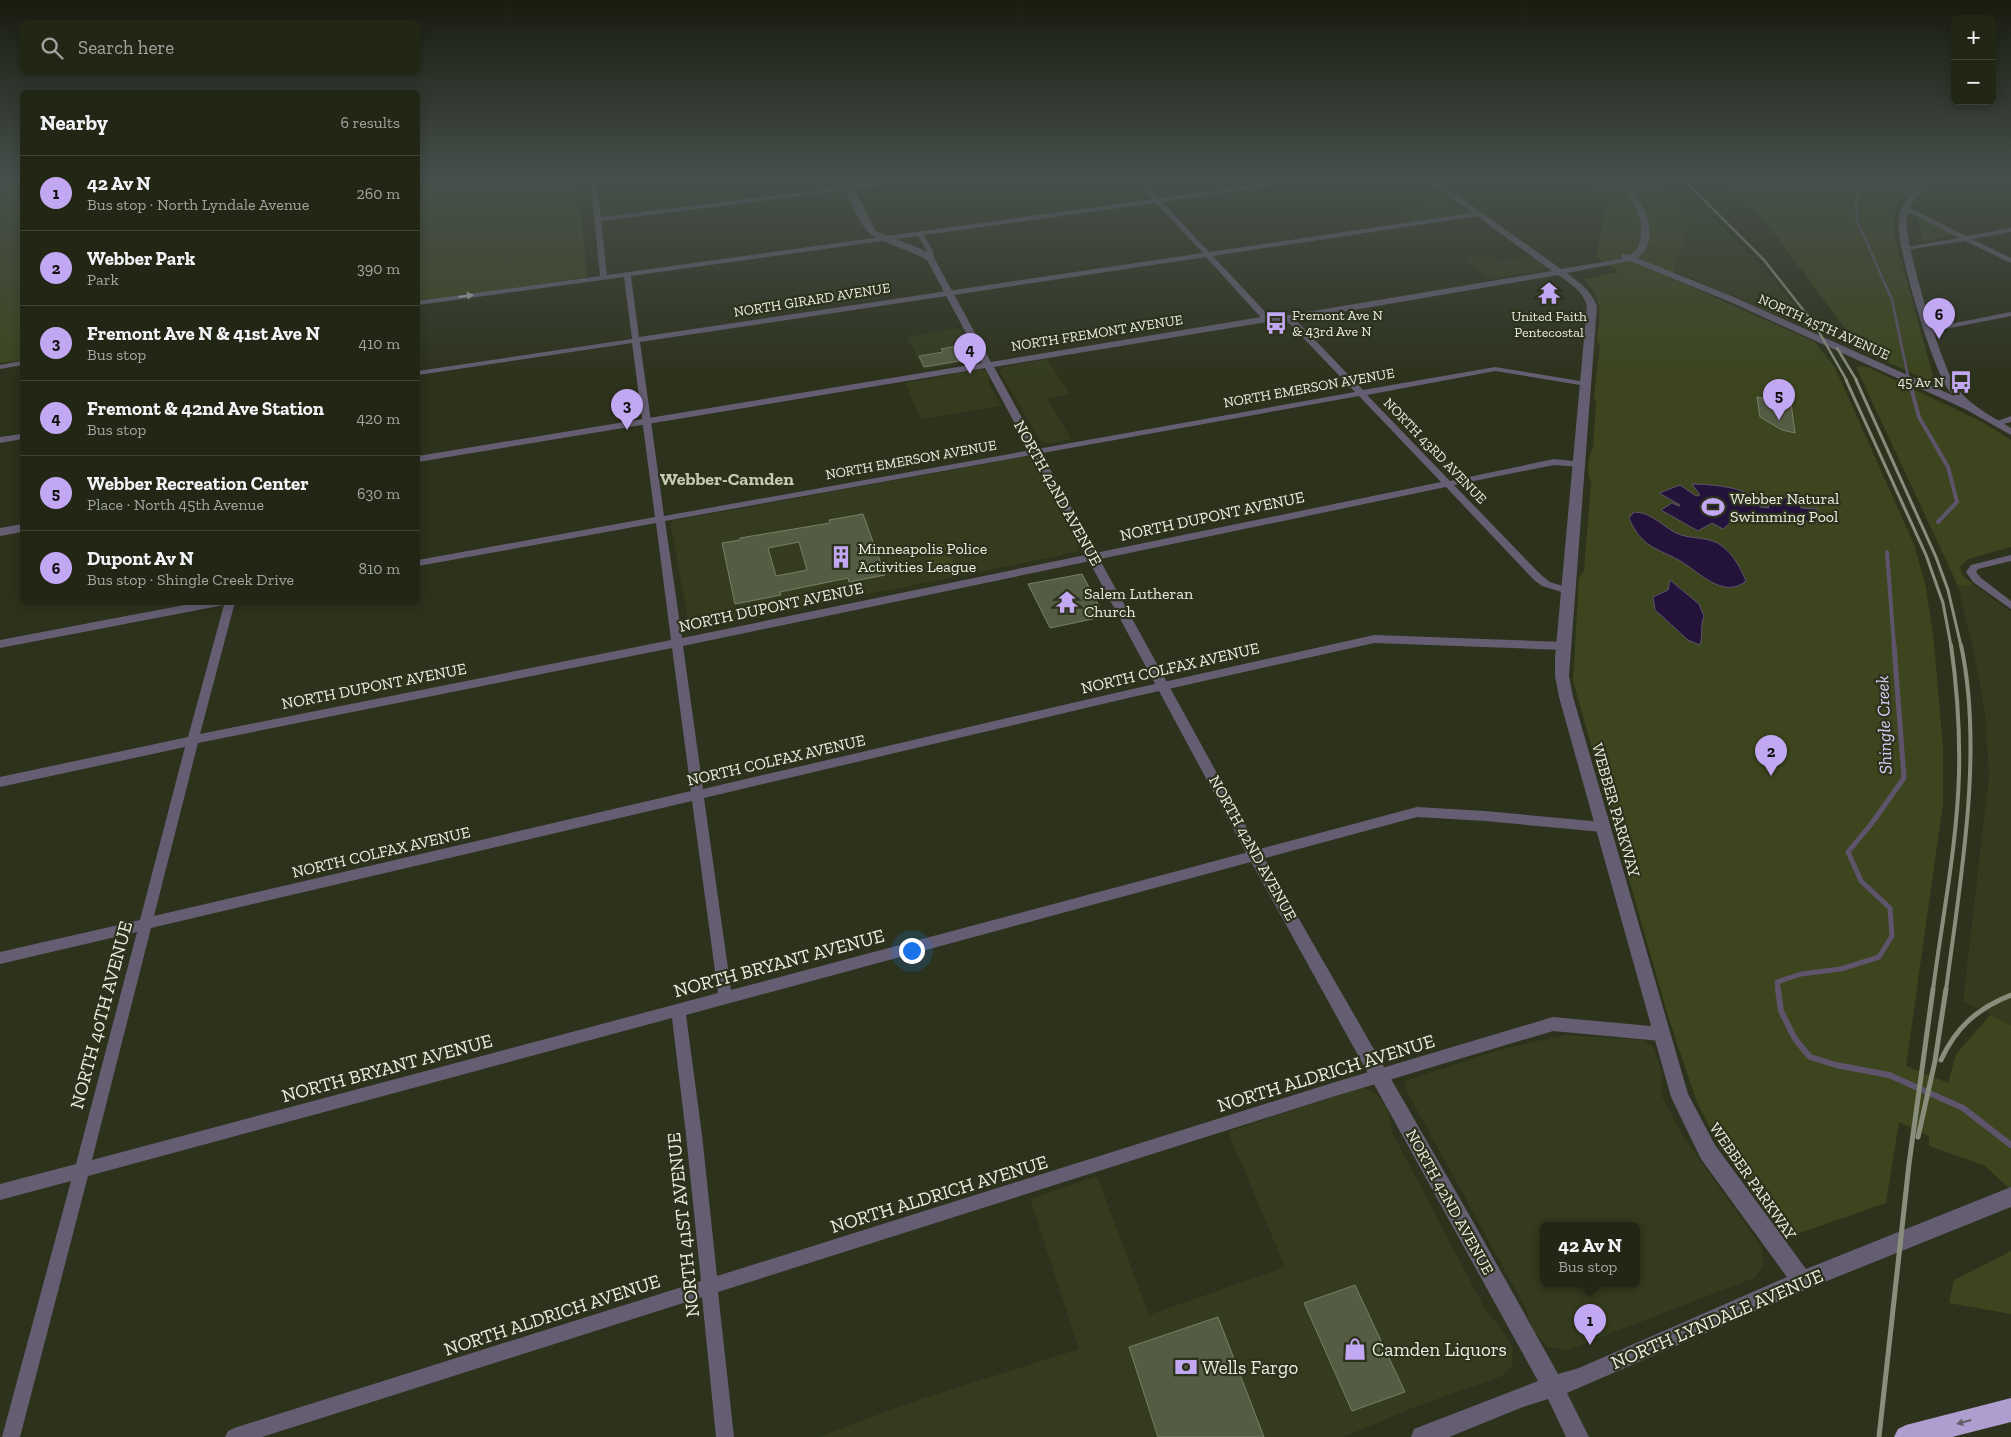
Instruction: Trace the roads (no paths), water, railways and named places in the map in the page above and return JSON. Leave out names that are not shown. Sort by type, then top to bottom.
[{"type":"highway","points":[[1906,1437],[2011,1410]]},
{"type":"street","points":[[601,244],[604,277]]},
{"type":"street","points":[[420,303],[839,244]]},
{"type":"street","points":[[899,244],[916,250],[930,258]]},
{"type":"street","name":"NORTH 42ND AVENUE","points":[[926,244],[930,251],[930,258],[988,366],[1248,843],[1257,855],[1553,1387],[1578,1437]]},
{"type":"street","points":[[1198,244],[1267,319]]},
{"type":"street","name":"NORTH GIRARD AVENUE","points":[[420,373],[1274,244]]},
{"type":"street","points":[[1522,244],[1563,272]]},
{"type":"street","points":[[1626,256],[1642,249],[1643,244]]},
{"type":"street","points":[[1905,244],[1945,377],[1969,407]]},
{"type":"street","points":[[1906,249],[1933,244]]},
{"type":"street","points":[[1979,244],[2011,261]]},
{"type":"street","name":"NORTH FREMONT AVENUE","points":[[420,459],[1267,319],[1289,318],[1603,266],[1626,256]]},
{"type":"street","name":"NORTH 45TH AVENUE","points":[[1626,256],[1731,299],[1969,407],[2011,432]]},
{"type":"street","name":"WEBBER PARKWAY","points":[[1563,272],[1582,288],[1589,297],[1592,306],[1562,676],[1566,697],[1680,1097],[1698,1135],[1802,1281]]},
{"type":"street","points":[[627,274],[725,997]]},
{"type":"street","points":[[1930,330],[2011,314]]},
{"type":"street","name":"NORTH 43RD AVENUE","points":[[1289,318],[1537,577],[1546,584],[1568,591]]},
{"type":"street","points":[[0,367],[20,363]]},
{"type":"street","name":"NORTH EMERSON AVENUE","points":[[420,563],[1494,369],[1586,384]]},
{"type":"street","points":[[1996,423],[2011,419]]},
{"type":"street","points":[[0,440],[20,437]]},
{"type":"street","name":"NORTH DUPONT AVENUE","points":[[0,782],[172,746],[194,739],[677,643],[1554,462],[1579,464]]},
{"type":"street","points":[[0,532],[20,528]]},
{"type":"street","points":[[2011,558],[1974,567],[1971,572],[1977,580],[2011,606]]},
{"type":"street","points":[[0,644],[205,605]]},
{"type":"street","name":"NORTH 40TH AVENUE","points":[[11,1437],[229,605]]},
{"type":"street","name":"NORTH COLFAX AVENUE","points":[[0,958],[1374,638],[1564,646]]},
{"type":"street","name":"NORTH BRYANT AVENUE","points":[[0,1192],[1417,812],[1485,816],[1602,827]]},
{"type":"street","name":"NORTH 41ST AVENUE","points":[[678,1010],[694,1135],[725,1437]]},
{"type":"street","name":"NORTH ALDRICH AVENUE","points":[[234,1437],[1332,1090],[1553,1024],[1661,1034]]},
{"type":"street","name":"NORTH LYNDALE AVENUE","points":[[1422,1437],[1523,1396],[1580,1378],[1802,1281],[2011,1197]]},
{"type":"waterway","name":"Shingle Creek","points":[[1868,244],[1892,300],[1909,381]]},
{"type":"waterway","name":"Shingle Creek","points":[[1909,380],[1919,417],[1948,467],[1957,502],[1938,522]]},
{"type":"waterway","name":"Shingle Creek","points":[[1887,552],[1894,646]]},
{"type":"waterway","name":"Shingle Creek","points":[[1778,990],[1777,982],[1801,974],[1841,969],[1879,957],[1892,936],[1890,908],[1861,881],[1848,852],[1872,823],[1904,778],[1894,645]]},
{"type":"waterway","name":"Shingle Creek","points":[[1778,989],[1781,1011],[1795,1039],[1810,1057],[1836,1065],[1889,1075],[1963,1108],[2011,1145]]},
{"type":"railway","points":[[1748,244],[1764,260],[1815,325],[1847,381]]},
{"type":"railway","points":[[1837,348],[1857,381]]},
{"type":"railway","points":[[1846,380],[1926,555],[1943,603],[1951,646]]},
{"type":"railway","points":[[1856,380],[1936,557],[1948,590],[1961,646]]},
{"type":"railway","points":[[1933,990],[1958,801],[1958,725],[1951,645]]},
{"type":"railway","points":[[1946,990],[1963,862],[1970,773],[1968,686],[1961,645]]},
{"type":"railway","points":[[1879,1437],[1909,1164],[1933,989]]},
{"type":"railway","points":[[1918,1137],[1935,1061],[1946,989]]},
{"type":"railway","points":[[1941,1060],[1947,1048],[1969,1020],[1988,1006],[2011,995]]},
{"type":"place","name":"United Faith Pentecostal","points":[[1549,293]]},
{"type":"place","name":"Fremont Ave N & 43rd Ave N","points":[[1276,323]]},
{"type":"place","name":"Dupont Av N","points":[[1939,339]]},
{"type":"place","name":"Fremont & 42nd Ave Station","points":[[970,374]]},
{"type":"place","name":"45 Av N","points":[[1961,382]]},
{"type":"place","name":"Webber Recreation Center","points":[[1779,420]]},
{"type":"place","name":"Fremont Ave N & 41st Ave N","points":[[627,430]]},
{"type":"place","name":"Webber Natural Swimming Pool","points":[[1713,507]]},
{"type":"place","name":"Minneapolis Police Activities League","points":[[841,557]]},
{"type":"place","name":"Salem Lutheran Church","points":[[1067,602]]},
{"type":"place","name":"Webber Park","points":[[1771,776]]},
{"type":"place","name":"42 Av N","points":[[1590,1345]]},
{"type":"place","name":"Camden Liquors","points":[[1355,1349]]},
{"type":"place","name":"Wells Fargo","points":[[1186,1367]]},
{"type":"district","name":"Webber-Camden","points":[[727,479]]}]
